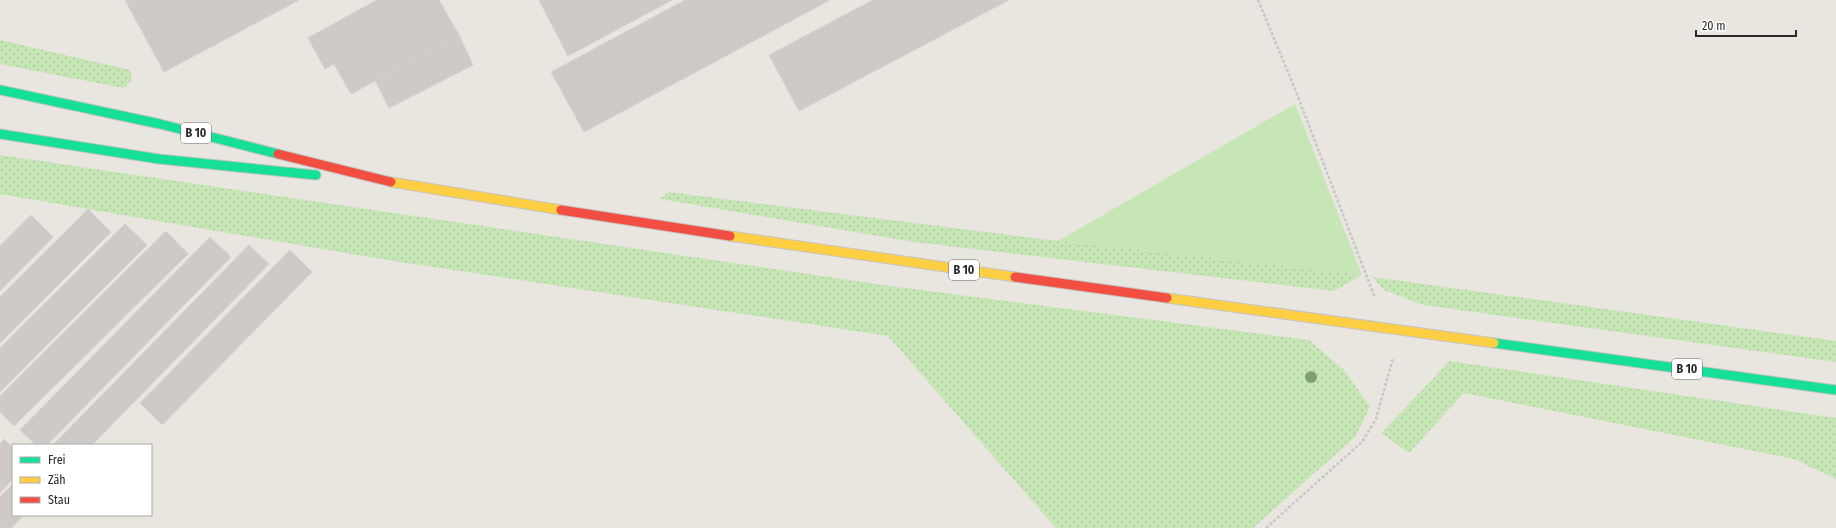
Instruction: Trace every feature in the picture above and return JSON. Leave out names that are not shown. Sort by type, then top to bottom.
[{"type":"main road","name":"B 10","points":[[0,90],[160,124],[391,182]]},
{"type":"main road","name":"B 10","points":[[0,134],[159,159],[391,182],[662,226],[934,266],[1836,390]]},
{"type":"path","points":[[1258,0],[1295,90],[1369,285],[1389,328],[1394,357],[1376,419],[1362,442],[1266,528]]},
{"type":"green space","points":[[0,40],[130,70],[132,81],[123,88],[0,64]]},
{"type":"green space","points":[[1295,104],[1362,275],[1058,241]]},
{"type":"green space","points":[[0,155],[890,286],[1309,340],[1345,371],[1370,407],[1355,437],[1253,528],[1056,528],[888,336],[381,259],[0,194]]},
{"type":"green space","points":[[669,192],[1058,241],[1362,275],[1334,291],[914,242],[660,199]]},
{"type":"green space","points":[[1373,277],[1836,341],[1836,362],[1423,305],[1384,290]]},
{"type":"green space","points":[[1450,361],[1836,418],[1836,479],[1794,459],[1464,393],[1409,453],[1381,433]]},
{"type":"building","points":[[125,0],[299,0],[164,72]]},
{"type":"building","points":[[377,0],[439,0],[459,35],[351,94],[334,64],[325,69],[308,38]]},
{"type":"building","points":[[539,0],[672,0],[568,56]]},
{"type":"building","points":[[685,0],[830,0],[584,132],[551,72]]},
{"type":"building","points":[[873,0],[1009,0],[799,111],[769,55]]},
{"type":"building","points":[[459,35],[473,65],[389,108],[375,80]]},
{"type":"building","points":[[88,209],[111,232],[0,343],[0,297]]},
{"type":"building","points":[[31,215],[53,237],[0,291],[0,246]]},
{"type":"building","points":[[125,224],[147,245],[0,392],[0,348]]},
{"type":"building","points":[[166,231],[188,254],[14,426],[0,412],[0,396]]},
{"type":"building","points":[[210,237],[231,257],[48,444],[35,444],[20,430]]},
{"type":"building","points":[[249,245],[269,264],[93,444],[54,444]]},
{"type":"building","points":[[290,250],[312,272],[162,425],[140,403]]},
{"type":"building","points":[[4,439],[12,447],[12,480],[0,493],[0,444]]},
{"type":"building","points":[[12,485],[12,516],[23,516],[11,528],[0,528],[0,497]]},
{"type":"traffic: fast","points":[[0,90],[160,124],[278,154]]},
{"type":"traffic: fast","points":[[0,134],[159,159],[316,175]]},
{"type":"traffic: fast","points":[[1494,343],[1836,390]]},
{"type":"traffic: slow","points":[[391,182],[561,210]]},
{"type":"traffic: slow","points":[[730,236],[1015,277]]},
{"type":"traffic: slow","points":[[1167,298],[1494,343]]},
{"type":"traffic: jam","points":[[278,154],[391,182]]},
{"type":"traffic: jam","points":[[561,210],[730,236]]},
{"type":"traffic: jam","points":[[1015,277],[1167,298]]}]
